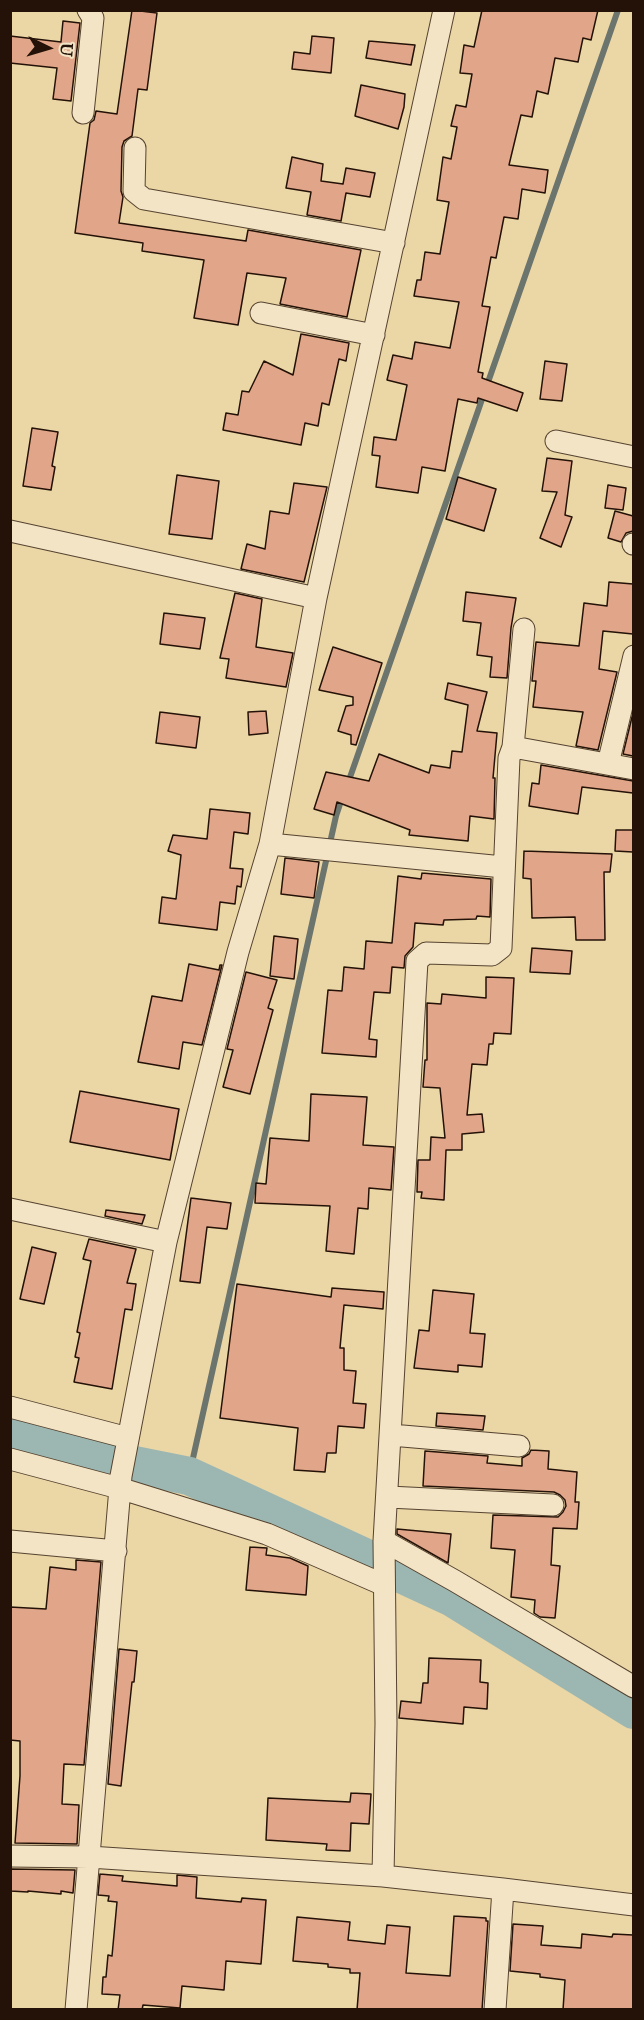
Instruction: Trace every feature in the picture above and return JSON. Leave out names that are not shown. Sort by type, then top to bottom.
[{"type":"street","points":[[83,113],[93,18],[88,10]]},
{"type":"street","points":[[76,2010],[123,1464],[166,1242],[238,952],[270,843],[316,598],[444,10]]},
{"type":"street","points":[[135,148],[134,192],[144,199],[394,243]]},
{"type":"street","points":[[261,313],[374,335]]},
{"type":"street","points":[[556,441],[633,457]]},
{"type":"street","points":[[10,531],[316,598]]},
{"type":"street","points":[[383,1876],[386,1724],[384,1543],[417,961],[426,953],[492,955],[501,948],[509,758],[513,747],[524,629]]},
{"type":"street","points":[[608,764],[633,656]]},
{"type":"street","points":[[513,747],[633,769]]},
{"type":"street","points":[[270,843],[503,867]]},
{"type":"street","points":[[10,1209],[166,1242]]},
{"type":"street","points":[[10,1407],[267,1534],[384,1580]]},
{"type":"street","points":[[391,1435],[519,1446]]},
{"type":"street","points":[[10,1459],[123,1464]]},
{"type":"street","points":[[388,1497],[553,1505]]},
{"type":"street","points":[[10,1541],[116,1551]]},
{"type":"street","points":[[384,1543],[455,1581],[633,1688]]},
{"type":"street","points":[[10,1856],[89,1857],[383,1876],[633,1905]]},
{"type":"street","points":[[495,2010],[503,1889]]},
{"type":"building","points":[[132,10],[157,13],[147,90],[138,89],[132,136],[124,141],[122,147],[121,191],[123,197],[119,223],[246,241],[248,230],[361,250],[347,317],[280,304],[286,278],[247,273],[238,325],[194,318],[204,260],[142,251],[143,243],[75,233],[90,123],[94,120],[96,111],[117,114]]},
{"type":"building","points":[[482,10],[598,10],[591,40],[583,38],[578,62],[555,58],[548,94],[537,91],[532,117],[521,115],[509,165],[548,170],[545,193],[522,189],[518,219],[504,217],[496,258],[491,257],[482,306],[490,307],[478,372],[483,373],[482,378],[523,393],[517,411],[478,398],[477,403],[458,399],[445,471],[422,467],[418,493],[376,487],[380,456],[372,455],[374,437],[396,440],[407,385],[387,380],[393,355],[412,359],[415,342],[450,348],[459,302],[414,296],[417,280],[421,280],[425,252],[440,254],[449,202],[437,200],[443,157],[451,159],[457,127],[451,126],[456,105],[466,107],[472,74],[460,73],[464,45],[474,47]]},
{"type":"building","points":[[63,21],[80,23],[71,101],[53,99],[57,68],[10,63],[10,36],[61,42]]},
{"type":"building","points":[[312,36],[334,38],[331,73],[292,69],[294,52],[310,54]]},
{"type":"building","points":[[369,41],[415,45],[411,65],[366,58]]},
{"type":"building","points":[[361,85],[405,94],[398,129],[355,116]]},
{"type":"building","points":[[292,157],[323,164],[321,181],[343,184],[346,168],[375,173],[370,197],[346,193],[341,221],[307,215],[311,192],[286,188]]},
{"type":"building","points":[[301,334],[349,343],[346,361],[339,359],[329,405],[322,403],[318,426],[305,423],[301,445],[223,430],[226,413],[238,415],[242,391],[249,392],[264,361],[293,375]]},
{"type":"building","points":[[545,361],[567,364],[562,401],[540,399]]},
{"type":"building","points":[[32,428],[58,432],[52,466],[55,467],[51,490],[23,486]]},
{"type":"building","points":[[547,458],[572,461],[565,515],[572,517],[561,547],[540,538],[557,492],[542,491]]},
{"type":"building","points":[[177,475],[219,481],[212,539],[169,534]]},
{"type":"building","points":[[458,477],[496,489],[484,531],[446,519]]},
{"type":"building","points":[[294,483],[327,487],[304,582],[241,569],[247,544],[265,549],[270,511],[289,514]]},
{"type":"building","points":[[608,485],[626,488],[623,510],[605,508]]},
{"type":"building","points":[[615,511],[633,516],[633,531],[626,533],[621,542],[608,538]]},
{"type":"building","points":[[609,582],[633,584],[633,634],[603,631],[599,669],[617,672],[598,750],[576,746],[583,712],[533,707],[536,681],[532,681],[536,642],[579,646],[584,603],[607,606]]},
{"type":"building","points":[[466,592],[516,598],[507,678],[490,677],[492,657],[477,655],[481,623],[463,621]]},
{"type":"building","points":[[235,593],[262,599],[256,647],[293,653],[286,687],[226,678],[229,659],[220,658]]},
{"type":"building","points":[[164,613],[205,618],[200,649],[160,644]]},
{"type":"building","points":[[333,647],[382,663],[356,745],[351,744],[351,735],[338,731],[346,706],[353,705],[353,697],[319,690]]},
{"type":"building","points":[[448,683],[487,692],[477,731],[497,733],[493,778],[495,778],[494,819],[470,816],[468,841],[409,835],[410,830],[337,802],[334,815],[314,809],[326,772],[369,781],[379,754],[429,773],[431,765],[450,768],[452,751],[462,752],[468,705],[445,699]]},
{"type":"building","points":[[266,711],[268,733],[249,735],[248,712]]},
{"type":"building","points":[[160,712],[200,717],[196,748],[156,743]]},
{"type":"building","points":[[633,713],[633,756],[623,754]]},
{"type":"building","points":[[541,765],[633,781],[633,793],[582,787],[578,814],[529,806],[532,783],[539,784]]},
{"type":"building","points":[[210,809],[250,813],[248,834],[234,832],[230,868],[243,869],[241,887],[237,886],[235,904],[220,902],[217,930],[159,923],[162,897],[176,899],[181,855],[168,851],[173,835],[207,839]]},
{"type":"building","points":[[616,830],[633,830],[633,852],[615,851]]},
{"type":"building","points":[[524,851],[612,854],[610,872],[604,872],[605,940],[576,940],[575,917],[532,918],[531,879],[523,878]]},
{"type":"building","points":[[285,858],[319,862],[314,898],[281,894]]},
{"type":"building","points":[[422,873],[491,879],[490,917],[477,916],[476,919],[444,920],[443,925],[415,923],[413,947],[405,956],[404,968],[392,967],[390,993],[374,992],[369,1039],[377,1040],[376,1057],[322,1053],[328,990],[342,991],[344,967],[364,969],[366,941],[392,943],[398,876],[421,879]]},
{"type":"building","points":[[274,936],[298,939],[294,979],[270,976]]},
{"type":"building","points":[[532,948],[572,951],[570,974],[530,972]]},
{"type":"building","points":[[189,964],[219,970],[222,965],[202,1045],[183,1042],[179,1069],[138,1062],[152,996],[182,1001]]},
{"type":"building","points":[[246,972],[277,980],[268,1008],[273,1010],[250,1094],[223,1087],[233,1050],[227,1049]]},
{"type":"building","points":[[486,977],[514,978],[511,1034],[494,1033],[493,1044],[489,1044],[487,1065],[472,1064],[467,1115],[482,1114],[484,1132],[462,1134],[462,1150],[446,1150],[444,1200],[421,1198],[422,1192],[417,1192],[418,1160],[430,1160],[431,1137],[445,1138],[440,1088],[423,1087],[425,1060],[427,1060],[427,1003],[441,1004],[442,994],[486,998]]},
{"type":"building","points":[[80,1091],[179,1109],[170,1160],[70,1142]]},
{"type":"building","points":[[311,1094],[367,1097],[363,1145],[394,1147],[391,1190],[369,1188],[368,1209],[358,1208],[354,1254],[326,1251],[330,1206],[255,1203],[256,1183],[266,1184],[270,1138],[309,1141]]},
{"type":"building","points":[[191,1198],[231,1203],[227,1229],[207,1227],[200,1283],[180,1281]]},
{"type":"building","points":[[106,1210],[145,1215],[142,1224],[105,1216]]},
{"type":"building","points":[[89,1239],[136,1249],[127,1283],[136,1284],[132,1310],[125,1309],[112,1389],[74,1382],[79,1358],[75,1357],[80,1333],[77,1332],[91,1261],[83,1259]]},
{"type":"building","points":[[32,1247],[56,1253],[44,1304],[20,1299]]},
{"type":"building","points":[[237,1284],[331,1297],[332,1288],[384,1292],[383,1309],[344,1305],[340,1348],[344,1348],[344,1370],[356,1371],[353,1403],[366,1404],[364,1428],[338,1426],[336,1453],[327,1453],[325,1472],[294,1470],[298,1428],[220,1418]]},
{"type":"building","points":[[433,1290],[474,1294],[470,1333],[485,1334],[482,1367],[458,1365],[458,1372],[414,1368],[419,1330],[429,1331]]},
{"type":"building","points":[[437,1413],[485,1416],[483,1430],[436,1426]]},
{"type":"building","points":[[531,1450],[549,1451],[548,1469],[577,1472],[575,1502],[579,1502],[577,1529],[553,1528],[551,1565],[560,1566],[555,1618],[540,1617],[534,1613],[535,1600],[511,1597],[515,1550],[491,1548],[493,1515],[558,1517],[566,1506],[565,1500],[560,1495],[554,1492],[423,1486],[425,1451],[488,1456],[487,1463],[522,1466],[522,1458]]},
{"type":"building","points":[[397,1529],[451,1534],[448,1563],[397,1534]]},
{"type":"building","points":[[250,1547],[267,1548],[266,1555],[290,1558],[308,1566],[306,1595],[246,1590]]},
{"type":"building","points":[[76,1560],[101,1562],[84,1765],[64,1764],[62,1804],[79,1805],[77,1844],[15,1843],[20,1741],[10,1740],[10,1607],[46,1609],[50,1567],[76,1570]]},
{"type":"building","points":[[119,1649],[137,1651],[121,1786],[108,1784]]},
{"type":"building","points":[[429,1658],[481,1660],[480,1682],[488,1683],[487,1709],[464,1707],[463,1724],[399,1718],[401,1701],[421,1703],[423,1683],[428,1683]]},
{"type":"building","points":[[351,1793],[371,1794],[369,1824],[351,1823],[350,1851],[326,1850],[327,1844],[266,1840],[268,1798],[350,1802]]},
{"type":"building","points":[[10,1869],[75,1870],[73,1893],[10,1891]]},
{"type":"building","points":[[100,1874],[123,1876],[122,1881],[177,1886],[177,1875],[197,1877],[196,1898],[241,1902],[242,1898],[266,1900],[261,1964],[226,1961],[224,1990],[182,1986],[180,2008],[143,2005],[142,2010],[118,2010],[120,1995],[102,1994],[108,1955],[112,1956],[117,1902],[108,1901],[109,1896],[98,1895]]},
{"type":"building","points":[[454,1916],[486,1918],[488,1921],[482,2010],[357,2010],[360,1973],[350,1973],[350,1969],[328,1967],[328,1964],[293,1961],[297,1917],[350,1922],[348,1940],[385,1944],[387,1925],[410,1927],[406,1973],[450,1976]]},
{"type":"building","points":[[513,1924],[543,1926],[541,1945],[581,1948],[582,1934],[612,1937],[613,1934],[633,1935],[633,2010],[563,2010],[565,1980],[540,1977],[540,1974],[510,1971]]},
{"type":"waterway","points":[[348,783],[618,10]]},
{"type":"waterway","points":[[189,1476],[336,816],[342,798]]},
{"type":"waterway","points":[[10,1434],[94,1457],[189,1476],[453,1598],[634,1710]]}]
